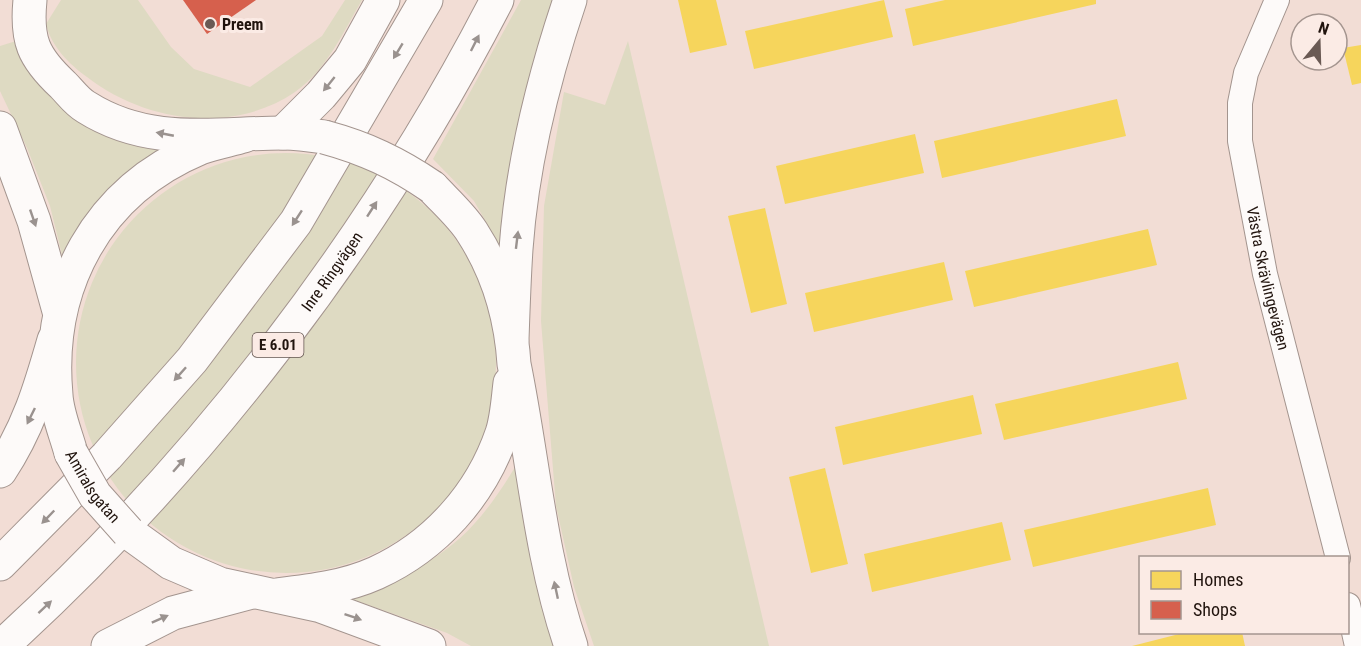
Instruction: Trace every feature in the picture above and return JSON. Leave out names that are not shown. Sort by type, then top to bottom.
[{"type":"main road","name":"Amiralsgatan","points":[[0,22],[17,12],[29,0]]},
{"type":"main road","name":"Amiralsgatan","points":[[29,0],[27,25],[38,58],[85,106],[123,125],[171,136],[244,136],[283,133],[324,137],[363,147],[399,164],[432,187],[471,231],[499,283],[528,431],[541,521],[564,625],[572,646]]},
{"type":"main road","points":[[283,133],[321,95],[350,60],[383,0]]},
{"type":"main road","points":[[0,564],[107,456],[192,360],[296,222],[426,0]]},
{"type":"main road","name":"Inre Ringvägen","points":[[2,646],[51,602],[151,497],[246,388],[343,254],[458,75],[497,0]]},
{"type":"main road","points":[[513,352],[516,248],[529,151],[552,57],[570,0]]},
{"type":"main road","name":"Amiralsgatan","points":[[0,128],[34,222],[56,326],[56,398],[71,453],[95,495],[128,532],[171,563],[220,584],[321,606],[429,646]]},
{"type":"main road","name":"Amiralsgatan","points":[[56,326],[73,268],[96,230],[125,195],[161,168],[191,153],[244,136]]},
{"type":"main road","points":[[0,471],[14,450],[35,406],[56,326]]},
{"type":"main road","name":"Amiralsgatan","points":[[265,594],[328,588],[375,573],[417,549],[454,516],[483,477],[503,432],[513,352]]},
{"type":"main road","points":[[108,646],[173,613],[265,594]]},
{"type":"street","name":"Västra Skrävlingevägen","points":[[1277,0],[1246,73],[1240,103],[1240,141],[1265,274],[1337,556]]},
{"type":"street","points":[[1349,613],[1357,646]]},
{"type":"shaded area","points":[[61,0],[138,0],[171,47],[194,69],[250,87],[322,36],[345,0],[362,0],[325,62],[295,92],[270,106],[244,114],[217,118],[189,118],[162,113],[135,104],[110,92],[74,66],[52,40],[46,24]]},
{"type":"shaded area","points":[[521,0],[561,0],[504,253],[474,201],[433,159]]},
{"type":"shaded area","points":[[16,41],[162,149],[93,208],[62,255],[50,206],[27,148],[0,91],[0,46]]},
{"type":"shaded area","points":[[628,41],[769,646],[594,646],[574,587],[556,506],[541,321],[544,206],[564,92],[605,105]]},
{"type":"shaded area","points":[[286,153],[327,157],[366,169],[403,189],[434,215],[460,246],[480,283],[492,322],[496,363],[492,404],[480,443],[460,480],[434,511],[403,537],[366,557],[327,569],[286,573],[245,569],[206,557],[169,537],[138,511],[112,480],[92,443],[80,404],[76,363],[80,322],[92,283],[112,246],[138,215],[169,189],[206,169],[245,157]]},
{"type":"shaded area","points":[[518,462],[556,646],[471,646],[447,633],[349,598],[406,574],[448,548],[483,513]]},
{"type":"building: Homes","points":[[678,0],[716,0],[727,45],[690,53]]},
{"type":"building: Homes","points":[[884,0],[893,37],[754,69],[745,31]]},
{"type":"building: Homes","points":[[945,0],[1096,0],[1096,4],[913,46],[905,9]]},
{"type":"building: Homes","points":[[1361,45],[1361,83],[1352,85],[1349,72],[1349,47]]},
{"type":"building: Homes","points":[[1117,99],[1126,136],[942,178],[934,141]]},
{"type":"building: Homes","points":[[915,134],[924,173],[785,204],[776,166]]},
{"type":"building: Homes","points":[[765,208],[787,304],[751,313],[728,216]]},
{"type":"building: Homes","points":[[1148,229],[1157,265],[974,307],[965,271]]},
{"type":"building: Homes","points":[[944,262],[953,300],[814,332],[805,293]]},
{"type":"building: Homes","points":[[1178,362],[1187,399],[1004,440],[995,404]]},
{"type":"building: Homes","points":[[973,395],[982,434],[843,465],[835,427]]},
{"type":"building: Homes","points":[[825,468],[848,564],[811,573],[789,477]]},
{"type":"building: Homes","points":[[1208,488],[1216,525],[1033,567],[1024,530]]},
{"type":"building: Homes","points":[[1002,522],[1011,560],[872,592],[864,554]]},
{"type":"building: Homes","points":[[1179,634],[1242,634],[1245,646],[1132,646]]},
{"type":"building: Shops","name":"Preem","points":[[183,0],[256,0],[207,34]]},
{"type":"place","name":"Preem","points":[[210,24]]}]
